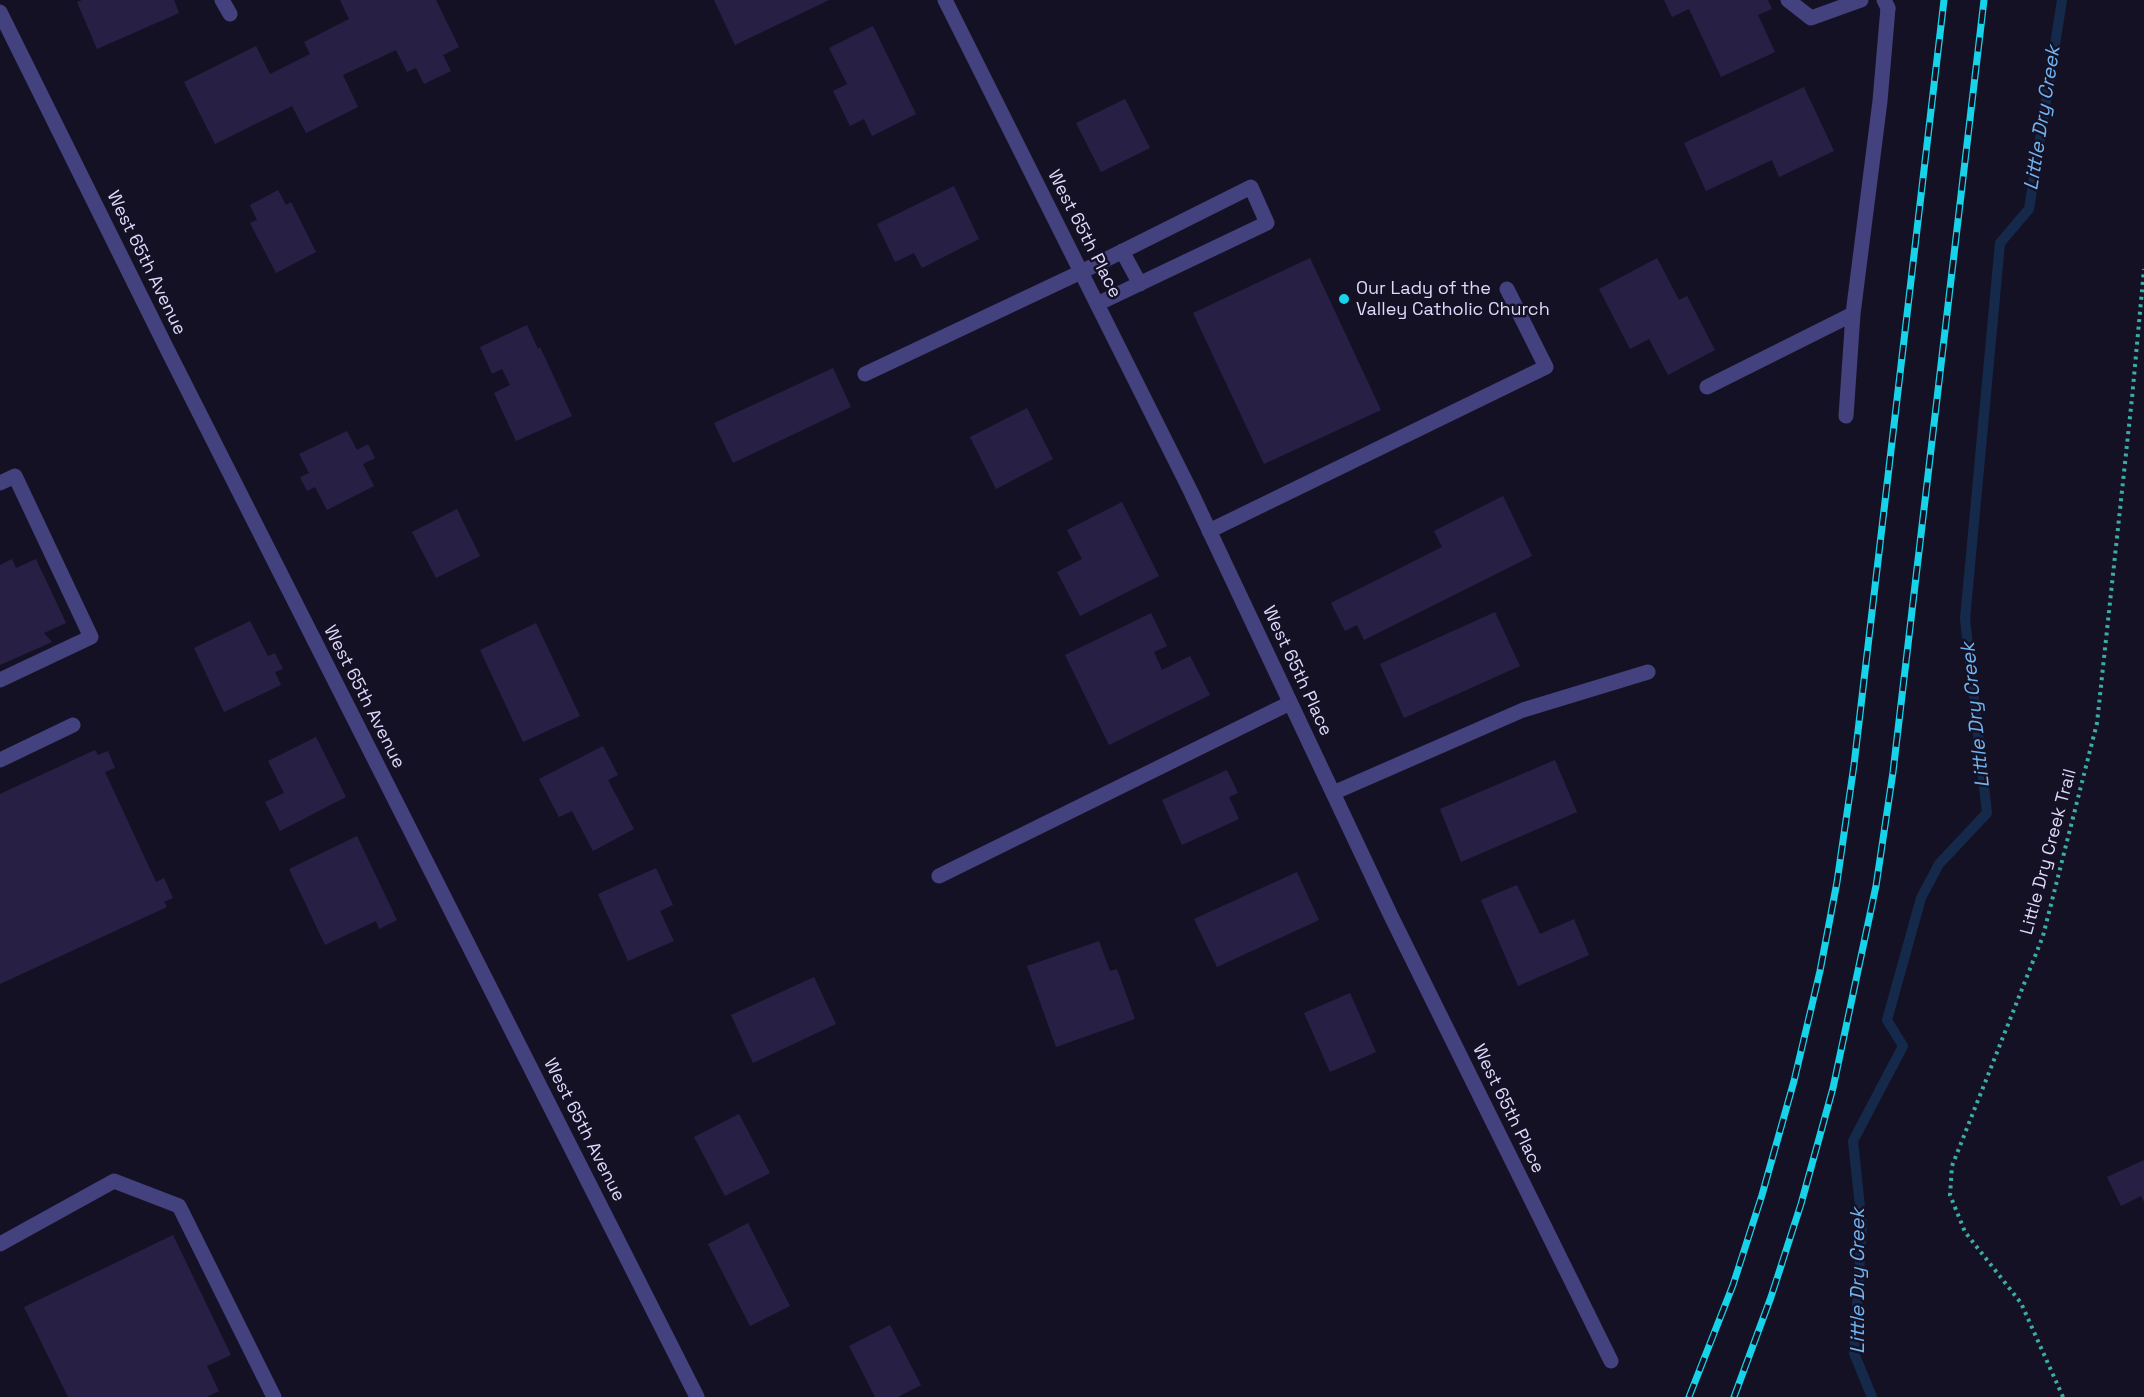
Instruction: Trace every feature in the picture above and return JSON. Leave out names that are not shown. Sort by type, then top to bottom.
[{"type":"street","name":"West 65th Place","points":[[945,0],[1209,531],[1391,915],[1611,1361]]},
{"type":"street","points":[[1788,0],[1811,18],[1861,0]]},
{"type":"street","points":[[1846,416],[1853,314],[1880,101],[1886,4]]},
{"type":"street","name":"West 65th Avenue","points":[[0,12],[174,364],[697,1397]]},
{"type":"street","points":[[865,374],[1081,272],[1251,186],[1267,223],[1097,304]]},
{"type":"street","points":[[1122,251],[1140,284]]},
{"type":"street","points":[[1209,531],[1546,366],[1507,289]]},
{"type":"street","points":[[1707,387],[1853,314]]},
{"type":"street","points":[[0,483],[15,476],[91,637],[0,680]]},
{"type":"street","points":[[1333,793],[1523,710],[1648,672]]},
{"type":"street","points":[[939,876],[1290,703]]},
{"type":"street","points":[[0,760],[73,725]]},
{"type":"street","points":[[0,1244],[114,1181],[179,1206],[274,1397]]},
{"type":"path","name":"Little Dry Creek Trail","points":[[2063,1397],[2021,1303],[1965,1232],[1950,1196],[1950,1186],[1952,1166],[2043,936],[2097,723],[2144,268]]},
{"type":"building","points":[[82,0],[174,0],[179,13],[97,49],[77,2]]},
{"type":"building","points":[[340,0],[436,0],[459,47],[443,55],[451,71],[424,84],[416,68],[407,72],[396,50],[343,75],[358,107],[306,133],[292,106],[215,144],[184,82],[256,46],[270,74],[310,54],[304,42],[349,19]]},
{"type":"building","points":[[714,0],[829,0],[735,45]]},
{"type":"building","points":[[1664,0],[1768,0],[1772,9],[1758,15],[1775,52],[1721,77],[1689,9],[1672,17]]},
{"type":"building","points":[[873,26],[916,114],[872,136],[864,119],[850,126],[833,91],[847,84],[829,48]]},
{"type":"building","points":[[1804,87],[1834,151],[1779,177],[1772,160],[1706,191],[1684,143]]},
{"type":"building","points":[[1125,99],[1150,148],[1101,172],[1076,123]]},
{"type":"building","points":[[954,186],[979,239],[922,268],[914,253],[895,262],[877,224]]},
{"type":"building","points":[[278,190],[286,205],[291,202],[316,252],[276,273],[250,223],[257,220],[250,205]]},
{"type":"building","points":[[1310,258],[1381,410],[1264,464],[1193,313]]},
{"type":"building","points":[[1657,258],[1679,300],[1687,296],[1715,350],[1668,375],[1649,339],[1630,349],[1599,289]]},
{"type":"building","points":[[527,325],[538,349],[540,347],[572,416],[516,441],[494,393],[510,385],[502,369],[492,374],[480,347]]},
{"type":"building","points":[[833,368],[851,407],[733,463],[714,423]]},
{"type":"building","points":[[1027,408],[1053,459],[996,489],[970,437]]},
{"type":"building","points":[[347,431],[357,450],[368,444],[375,458],[363,464],[374,486],[327,510],[315,487],[307,491],[300,477],[309,473],[299,454]]},
{"type":"building","points":[[1503,496],[1532,556],[1364,640],[1357,625],[1345,631],[1331,603],[1442,547],[1434,531]]},
{"type":"building","points":[[1122,502],[1159,576],[1080,616],[1057,572],[1082,559],[1067,530]]},
{"type":"building","points":[[457,509],[480,556],[436,578],[412,532]]},
{"type":"building","points":[[12,559],[16,568],[36,559],[66,623],[44,633],[52,642],[0,665],[0,565]]},
{"type":"building","points":[[1495,612],[1520,666],[1404,718],[1380,664]]},
{"type":"building","points":[[1151,613],[1167,646],[1154,652],[1162,670],[1190,656],[1210,695],[1109,745],[1065,655]]},
{"type":"building","points":[[250,621],[268,656],[275,653],[283,669],[275,672],[281,685],[224,712],[194,648]]},
{"type":"building","points":[[536,623],[580,716],[523,742],[480,650]]},
{"type":"building","points":[[316,737],[346,797],[280,831],[265,802],[284,793],[268,761]]},
{"type":"building","points":[[603,746],[618,775],[608,780],[634,829],[593,851],[572,811],[559,817],[539,779]]},
{"type":"building","points":[[95,750],[98,755],[108,751],[115,768],[105,772],[156,882],[164,878],[173,898],[164,902],[167,907],[0,984],[0,794]]},
{"type":"building","points":[[1555,760],[1577,812],[1461,862],[1440,809]]},
{"type":"building","points":[[1227,770],[1238,793],[1229,797],[1239,819],[1182,845],[1162,800]]},
{"type":"building","points":[[357,836],[397,920],[379,929],[376,921],[325,945],[289,869]]},
{"type":"building","points":[[656,868],[673,905],[660,911],[674,941],[628,961],[598,894]]},
{"type":"building","points":[[1297,872],[1319,920],[1217,967],[1194,919]]},
{"type":"building","points":[[1517,885],[1540,934],[1574,919],[1589,955],[1518,986],[1481,900]]},
{"type":"building","points":[[1099,941],[1110,971],[1117,969],[1135,1019],[1056,1047],[1027,966]]},
{"type":"building","points":[[814,977],[836,1024],[753,1063],[731,1015]]},
{"type":"building","points":[[1350,993],[1376,1052],[1330,1072],[1304,1013]]},
{"type":"building","points":[[739,1114],[770,1173],[725,1196],[694,1137]]},
{"type":"building","points":[[2144,1160],[2144,1202],[2141,1196],[2121,1206],[2107,1177]]},
{"type":"building","points":[[748,1223],[790,1306],[750,1326],[708,1244]]},
{"type":"building","points":[[173,1235],[231,1355],[207,1366],[219,1391],[207,1397],[68,1397],[24,1307]]},
{"type":"building","points":[[890,1325],[921,1385],[898,1397],[875,1397],[849,1346]]},
{"type":"waterway","name":"Little Dry Creek","points":[[1872,1397],[1854,1353],[1862,1226],[1853,1141],[1903,1046],[1887,1020],[1921,898],[1939,864],[1987,813],[1965,619],[2000,243],[2029,209],[2062,0]]},
{"type":"railway","points":[[1689,1397],[1733,1285],[1762,1195],[1794,1081],[1820,971],[1837,882],[1854,765],[1944,0]]},
{"type":"railway","points":[[1734,1397],[1771,1297],[1801,1204],[1833,1088],[1876,886],[1893,772],[1984,0]]},
{"type":"place","name":"Our Lady of the Valley Catholic Church","points":[[1344,299]]}]
